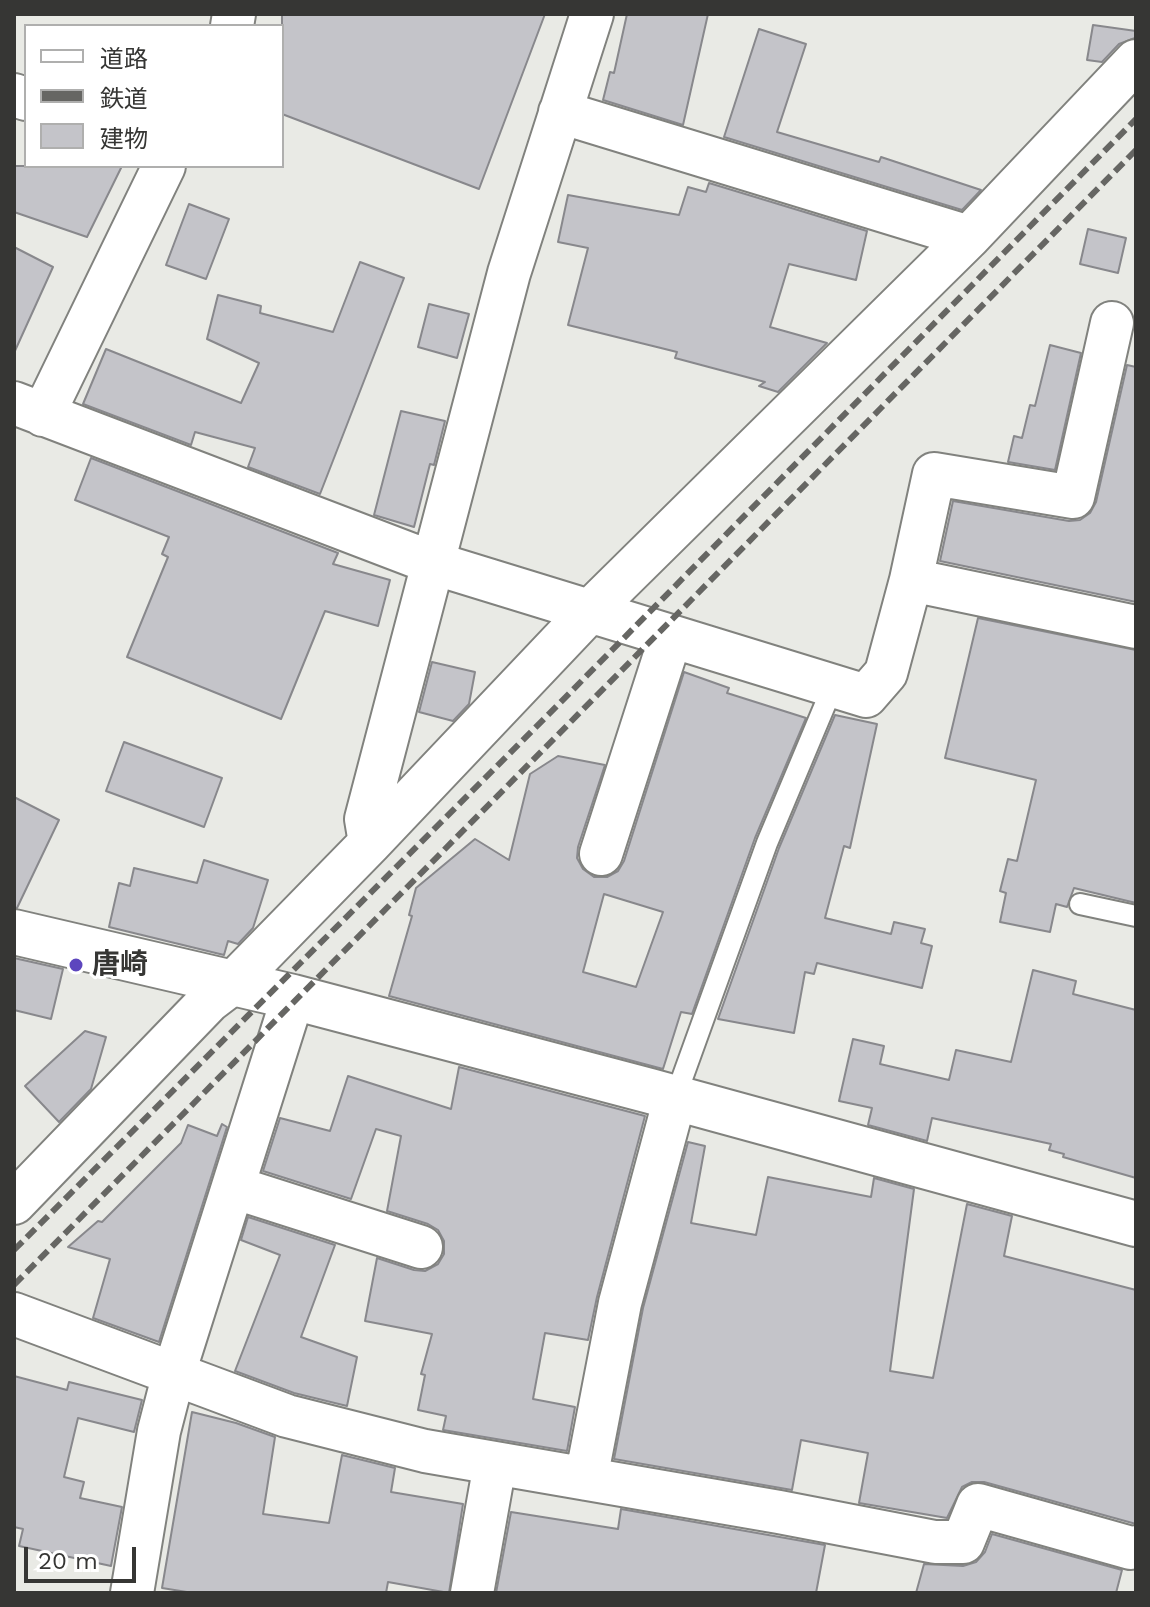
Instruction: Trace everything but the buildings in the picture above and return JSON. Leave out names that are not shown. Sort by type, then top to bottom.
[{"type":"street","points":[[370,843],[366,819],[509,273],[592,14]]},
{"type":"street","points":[[14,1203],[209,1001],[234,982],[370,843],[590,611],[969,237],[1136,61]]},
{"type":"street","points":[[560,112],[969,237]]},
{"type":"street","points":[[163,168],[28,409],[433,563],[866,696],[886,673],[911,580],[934,474],[1073,497],[1112,323]]},
{"type":"street","points":[[911,580],[1136,627]]},
{"type":"street","points":[[601,854],[671,636]]},
{"type":"street","points":[[14,932],[293,997],[1136,1224]]},
{"type":"street","points":[[132,1593],[159,1431],[174,1373],[293,997]]},
{"type":"street","points":[[586,1479],[620,1303],[675,1098]]},
{"type":"street","points":[[233,1187],[421,1247]]},
{"type":"street","points":[[14,1314],[287,1416],[425,1451],[935,1542],[963,1542],[978,1505],[1136,1547]]},
{"type":"street","points":[[472,1593],[495,1464]]},
{"type":"lane","points":[[675,1098],[767,843],[833,686]]},
{"type":"lane","points":[[1080,904],[1136,916]]},
{"type":"railway","points":[[14,1250],[1136,119]]},
{"type":"railway","points":[[14,1285],[1136,150]]},
{"type":"place","name":"唐崎","points":[[76,965]]}]
